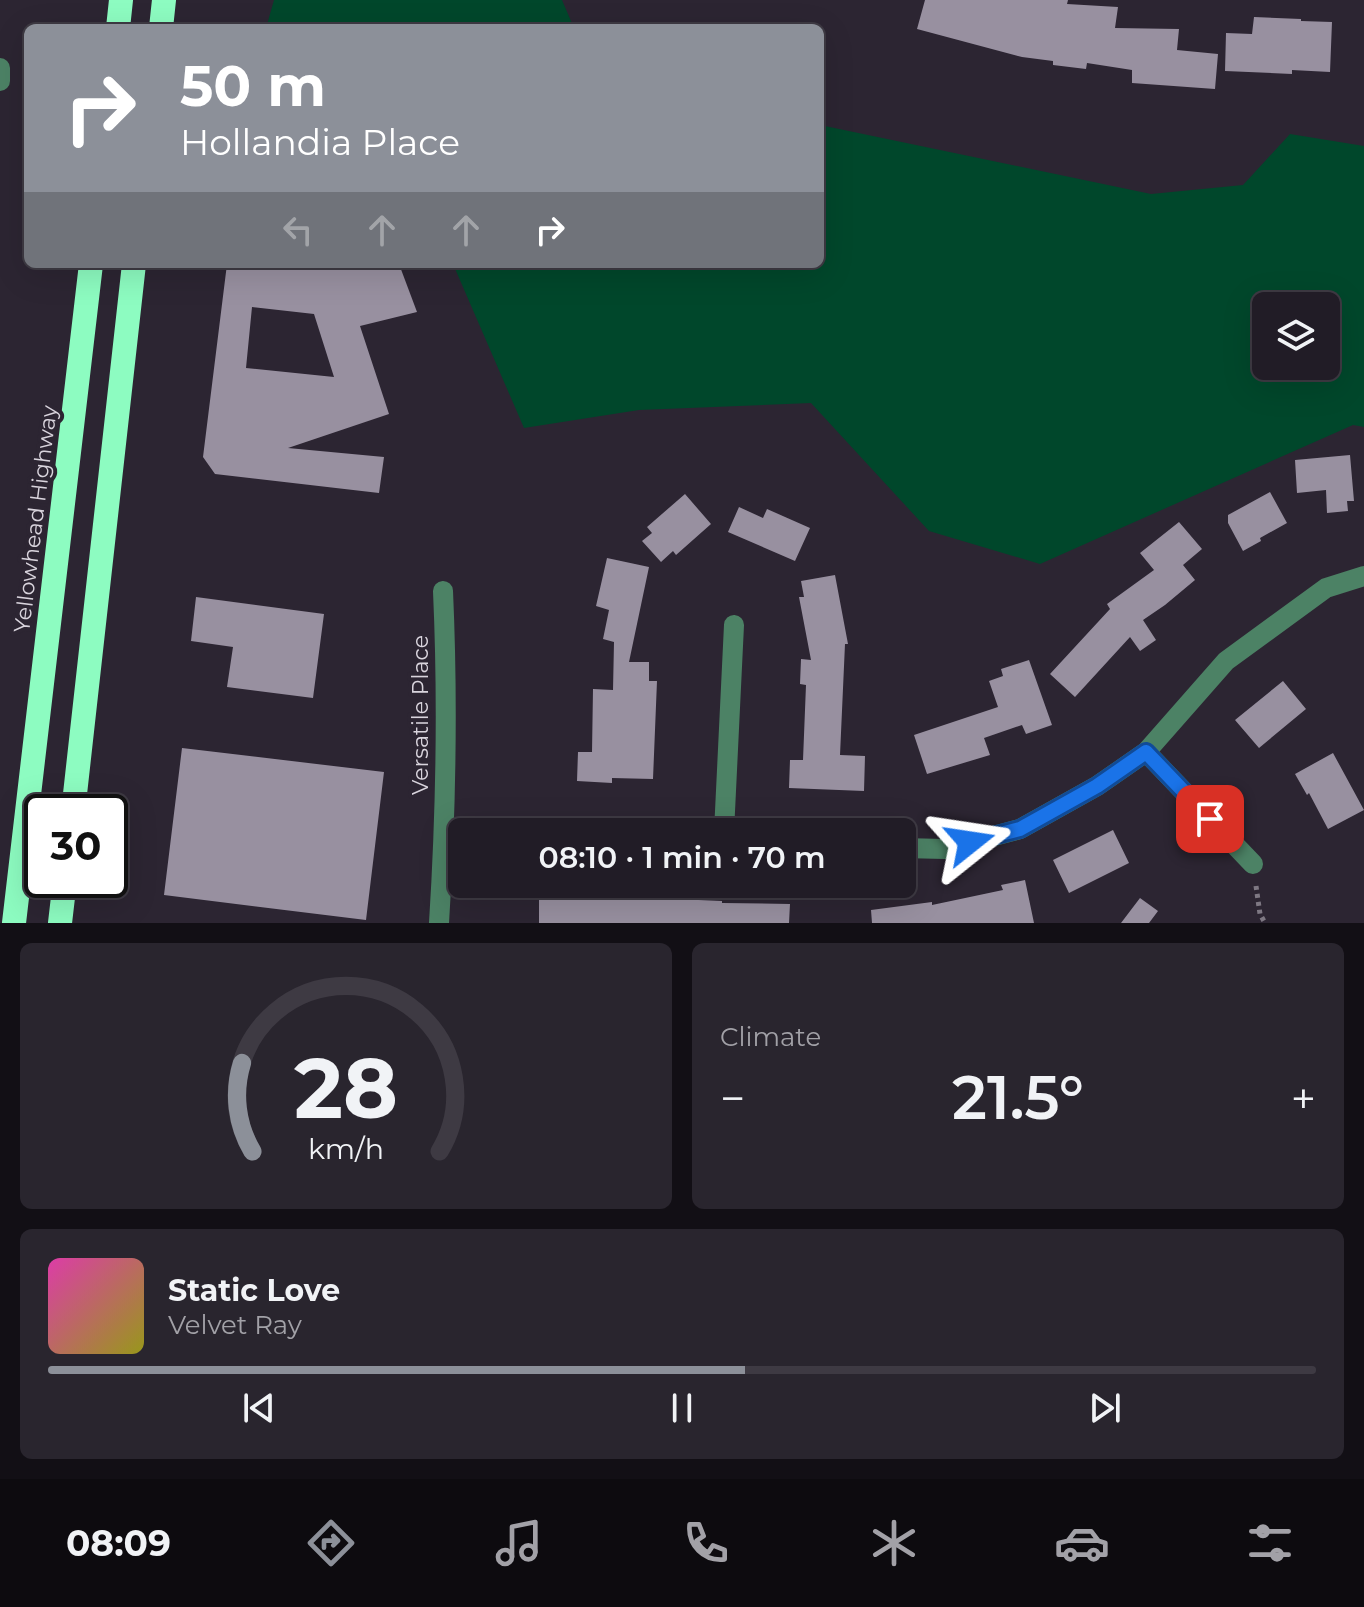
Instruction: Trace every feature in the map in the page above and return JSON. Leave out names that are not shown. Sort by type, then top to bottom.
[{"type":"highway","points":[[118,24],[121,0]]},
{"type":"highway","points":[[161,24],[164,0]]},
{"type":"highway","name":"Yellowhead Highway","points":[[14,923],[91,268]]},
{"type":"highway","points":[[75,794],[134,268]]},
{"type":"highway","points":[[60,923],[63,898]]},
{"type":"street","points":[[0,68],[0,81]]},
{"type":"street","points":[[916,848],[945,849],[1020,829],[1097,786],[1146,752],[1226,661],[1326,588],[1364,576]]},
{"type":"street","name":"Versatile Place","points":[[443,591],[452,818]]},
{"type":"street","points":[[725,818],[734,625]]},
{"type":"street","points":[[1146,752],[1253,864]]},
{"type":"street","name":"Versatile Place","points":[[439,923],[448,868]]},
{"type":"path","points":[[1253,864],[1260,914],[1265,923]]},
{"type":"green space","points":[[274,0],[562,0],[572,24],[267,24]]},
{"type":"green space","points":[[824,126],[1151,194],[1243,185],[1290,134],[1364,146],[1364,427],[1353,425],[1040,564],[929,531],[811,403],[639,410],[524,428],[455,268],[824,268]]},
{"type":"building","points":[[925,0],[1068,0],[1067,4],[1118,7],[1115,28],[1179,29],[1177,50],[1218,54],[1215,89],[1132,83],[1132,70],[1087,63],[1086,69],[1053,65],[1053,61],[1022,57],[917,29]]},
{"type":"building","points":[[1254,17],[1332,22],[1330,72],[1225,71],[1226,33],[1252,34]]},
{"type":"building","points":[[227,268],[400,268],[417,312],[360,326],[389,414],[288,448],[384,457],[379,493],[215,474],[203,457]],"holes":[[[252,307],[314,314],[334,377],[246,368]]]},
{"type":"building","points":[[1350,455],[1354,501],[1347,501],[1348,511],[1327,513],[1326,490],[1297,493],[1295,460]]},
{"type":"building","points":[[1270,492],[1287,523],[1243,551],[1228,523],[1228,515]]},
{"type":"building","points":[[685,494],[711,524],[676,555],[673,551],[661,562],[642,541],[652,533],[647,527]]},
{"type":"building","points":[[739,507],[763,518],[767,509],[810,528],[795,561],[728,532]]},
{"type":"building","points":[[1179,522],[1202,549],[1183,565],[1195,580],[1143,620],[1156,640],[1140,651],[1130,637],[1075,697],[1050,674],[1110,609],[1107,604],[1154,570],[1140,553]]},
{"type":"building","points":[[607,558],[649,567],[629,662],[649,662],[649,681],[657,681],[653,779],[612,778],[612,783],[577,781],[578,752],[592,752],[593,689],[613,690],[614,642],[603,639],[609,610],[596,606]]},
{"type":"building","points":[[835,575],[848,644],[845,644],[840,755],[865,756],[864,791],[789,788],[790,760],[803,760],[806,685],[800,684],[801,659],[811,660],[799,597],[804,597],[801,581]]},
{"type":"building","points":[[196,597],[324,614],[313,698],[227,687],[233,647],[191,641]]},
{"type":"building","points":[[1029,660],[1052,725],[1026,734],[1022,725],[984,738],[990,755],[927,774],[914,735],[998,707],[989,681],[1003,676],[1001,669]]},
{"type":"building","points":[[1283,681],[1306,709],[1259,748],[1235,720]]},
{"type":"building","points":[[182,748],[384,772],[366,920],[164,895]]},
{"type":"building","points":[[1333,753],[1364,810],[1328,829],[1295,774]]},
{"type":"building","points":[[1113,830],[1129,863],[1069,893],[1053,860]]},
{"type":"building","points":[[1025,880],[1034,923],[872,923],[871,910],[932,902],[932,905],[1003,890],[1001,885]]},
{"type":"building","points":[[539,898],[790,904],[789,923],[539,923]]},
{"type":"building","points":[[1140,898],[1158,911],[1149,923],[1121,923]]},
{"type":"route","points":[[970,842],[1020,829],[1097,786],[1146,752],[1210,819]]}]
